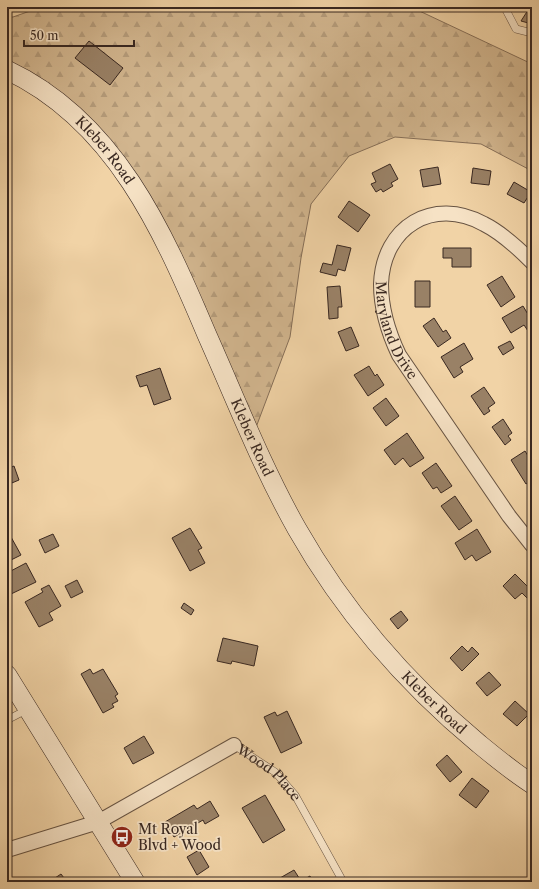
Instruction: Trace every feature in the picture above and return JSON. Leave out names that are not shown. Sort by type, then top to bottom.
[{"type":"street","name":"Kleber Road","points":[[7,70],[40,88],[79,119],[128,176],[154,220],[191,296],[252,438],[281,498],[309,549],[366,630],[438,707],[494,756],[532,784]]},
{"type":"street","name":"Maryland Drive","points":[[532,262],[517,247],[484,224],[466,217],[450,214],[434,214],[414,222],[392,245],[387,256],[382,284],[385,318],[390,335],[399,355],[504,510],[532,545]]},
{"type":"street","points":[[7,675],[135,882]]},
{"type":"street","name":"Wood Place","points":[[7,850],[98,822],[234,746]]},
{"type":"lane","points":[[508,7],[506,10],[516,29],[532,34]]},
{"type":"lane","points":[[7,720],[28,709]]},
{"type":"lane","name":"Wood Place","points":[[234,746],[275,772],[294,795],[341,878]]},
{"type":"green space","points":[[33,7],[411,7],[532,64],[532,171],[481,144],[395,137],[349,156],[311,204],[301,258],[290,337],[252,438],[191,296],[110,154],[7,70],[7,17],[13,17],[33,10]]},
{"type":"building","points":[[530,7],[532,7],[532,24],[521,21]]},
{"type":"building","points":[[89,41],[123,68],[110,85],[75,58]]},
{"type":"building","points":[[390,164],[398,179],[391,183],[393,186],[383,192],[381,189],[376,192],[371,184],[376,182],[372,173]]},
{"type":"building","points":[[438,167],[441,184],[423,187],[420,170]]},
{"type":"building","points":[[473,168],[491,171],[489,185],[471,183]]},
{"type":"building","points":[[514,182],[531,192],[524,203],[507,194]]},
{"type":"building","points":[[349,201],[370,215],[358,232],[338,217]]},
{"type":"building","points":[[337,245],[351,248],[345,271],[338,269],[336,276],[320,272],[323,263],[332,265]]},
{"type":"building","points":[[443,248],[471,248],[471,267],[452,267],[452,258],[443,258]]},
{"type":"building","points":[[502,276],[515,297],[501,307],[487,285]]},
{"type":"building","points":[[415,281],[430,281],[430,307],[415,307]]},
{"type":"building","points":[[340,286],[342,307],[338,307],[338,318],[329,319],[327,287]]},
{"type":"building","points":[[523,306],[532,321],[532,328],[528,331],[524,325],[511,333],[502,318]]},
{"type":"building","points":[[434,318],[443,332],[446,330],[451,338],[438,347],[423,326]]},
{"type":"building","points":[[351,327],[359,346],[346,351],[338,332]]},
{"type":"building","points":[[510,341],[514,348],[503,355],[498,347]]},
{"type":"building","points":[[464,343],[473,359],[460,367],[463,372],[454,378],[441,357]]},
{"type":"building","points":[[369,366],[375,376],[377,374],[384,385],[368,396],[354,375]]},
{"type":"building","points":[[160,368],[171,399],[154,405],[147,385],[140,387],[136,376]]},
{"type":"building","points":[[484,387],[495,403],[488,408],[490,411],[484,415],[471,396]]},
{"type":"building","points":[[386,398],[399,416],[386,426],[373,408]]},
{"type":"building","points":[[503,419],[512,433],[508,436],[511,440],[505,445],[492,427]]},
{"type":"building","points":[[407,433],[424,458],[410,467],[403,458],[395,465],[384,450]]},
{"type":"building","points":[[525,451],[532,462],[532,480],[526,484],[511,460]]},
{"type":"building","points":[[436,463],[452,486],[441,493],[437,487],[433,489],[422,473]]},
{"type":"building","points":[[14,466],[19,480],[7,485],[7,469]]},
{"type":"building","points":[[455,496],[472,521],[459,530],[441,506]]},
{"type":"building","points":[[190,528],[202,548],[198,550],[205,563],[190,571],[172,538]]},
{"type":"building","points":[[477,529],[491,552],[476,561],[472,555],[465,560],[455,543]]},
{"type":"building","points":[[53,534],[59,546],[45,553],[39,540]]},
{"type":"building","points":[[11,537],[21,555],[7,562],[7,539]]},
{"type":"building","points":[[26,563],[36,582],[11,594],[7,587],[7,573]]},
{"type":"building","points":[[515,574],[532,591],[532,594],[528,599],[522,593],[515,599],[503,586]]},
{"type":"building","points":[[77,580],[83,592],[71,598],[65,586]]},
{"type":"building","points":[[49,585],[61,606],[49,613],[53,620],[39,627],[25,602],[43,592],[41,589]]},
{"type":"building","points":[[184,603],[194,610],[191,615],[181,608]]},
{"type":"building","points":[[401,611],[408,620],[398,629],[390,619]]},
{"type":"building","points":[[223,638],[258,646],[254,666],[232,661],[231,664],[217,661]]},
{"type":"building","points":[[462,646],[468,652],[472,647],[479,654],[462,671],[450,658]]},
{"type":"building","points":[[90,669],[93,674],[103,669],[118,694],[115,696],[118,701],[112,704],[114,707],[103,713],[81,674]]},
{"type":"building","points":[[489,672],[501,685],[487,696],[476,683]]},
{"type":"building","points":[[515,701],[529,714],[517,726],[503,714]]},
{"type":"building","points":[[287,711],[302,743],[281,753],[264,717],[275,712],[277,716]]},
{"type":"building","points":[[144,736],[154,753],[133,764],[124,748]]},
{"type":"building","points":[[447,755],[462,772],[450,782],[436,765]]},
{"type":"building","points":[[472,778],[489,791],[476,808],[459,795]]},
{"type":"building","points":[[265,795],[285,830],[263,843],[242,808]]},
{"type":"building","points":[[210,801],[219,816],[205,824],[203,820],[174,837],[165,822],[194,805],[197,809]]},
{"type":"building","points":[[199,850],[209,867],[197,875],[187,857]]},
{"type":"building","points":[[294,870],[301,881],[310,876],[313,882],[282,882],[280,878]]},
{"type":"building","points":[[61,874],[67,882],[49,882]]},
{"type":"place","name":"Mt Royal Blvd + Wood","points":[[122,837]]}]
